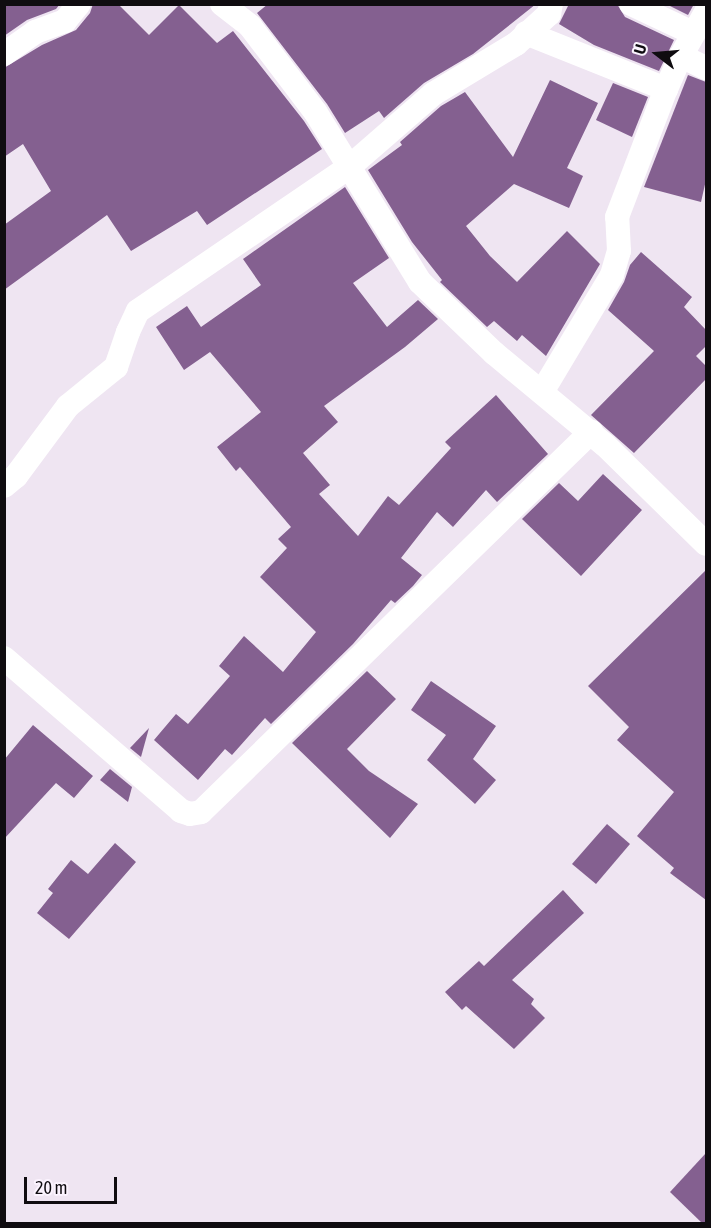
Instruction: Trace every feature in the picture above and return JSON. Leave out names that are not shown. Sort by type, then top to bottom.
[{"type":"street","points":[[4,54],[35,32],[65,21],[79,4]]},
{"type":"street","points":[[222,4],[250,26],[316,113],[420,282],[494,353],[591,432],[706,544]]},
{"type":"street","points":[[4,486],[16,476],[68,406],[116,367],[138,311],[348,168],[433,94],[516,44],[549,14],[551,4]]},
{"type":"street","points":[[631,4],[693,33]]},
{"type":"street","points":[[542,392],[617,263],[617,217],[666,89],[681,56],[706,12]]},
{"type":"street","points":[[526,33],[625,75],[666,89]]},
{"type":"street","points":[[681,56],[706,68]]},
{"type":"street","points":[[4,658],[181,811],[189,814],[201,812],[591,432]]},
{"type":"building","points":[[4,4],[60,4],[56,9],[27,20],[4,36]]},
{"type":"building","points":[[93,4],[118,4],[149,35],[179,5],[217,43],[233,31],[304,121],[322,149],[207,225],[197,211],[131,251],[107,215],[4,290],[4,225],[51,191],[23,144],[4,157],[4,68],[42,45],[76,30],[90,13]]},
{"type":"building","points":[[268,4],[536,4],[473,54],[424,83],[384,118],[379,111],[345,133],[327,104],[257,13]]},
{"type":"building","points":[[569,4],[617,4],[625,17],[674,40],[659,71],[594,45],[559,24]]},
{"type":"building","points":[[666,4],[694,4],[688,15]]},
{"type":"building","points":[[688,75],[706,82],[706,180],[701,202],[644,187]]},
{"type":"building","points":[[550,80],[598,103],[567,168],[583,176],[569,208],[514,184],[466,226],[490,256],[517,282],[567,231],[600,264],[546,356],[522,335],[517,341],[494,321],[487,327],[440,282],[442,280],[412,242],[368,170],[402,145],[400,142],[441,106],[465,92],[513,157]]},
{"type":"building","points":[[613,83],[648,97],[632,137],[596,120]]},
{"type":"building","points":[[345,187],[389,258],[353,283],[387,327],[418,300],[438,319],[405,347],[324,406],[338,422],[303,453],[330,485],[319,494],[358,536],[388,496],[399,505],[451,448],[445,442],[496,395],[548,454],[497,502],[486,490],[453,527],[437,512],[401,558],[422,575],[413,586],[395,603],[391,600],[353,644],[271,724],[265,718],[232,755],[225,749],[198,780],[154,740],[176,714],[188,724],[230,676],[219,666],[244,636],[283,672],[316,632],[260,577],[287,548],[278,539],[291,527],[240,467],[236,471],[217,447],[261,412],[210,352],[184,370],[156,327],[187,306],[201,327],[261,285],[243,259]]},
{"type":"building","points":[[641,252],[692,297],[684,307],[706,330],[706,346],[696,356],[706,366],[706,379],[634,453],[591,415],[654,351],[608,310],[624,282],[630,265]]},
{"type":"building","points":[[603,474],[642,510],[581,576],[522,519],[559,483],[578,501]]},
{"type":"building","points":[[706,570],[706,900],[670,873],[674,868],[637,836],[674,792],[617,740],[629,727],[588,686]]},
{"type":"building","points":[[367,671],[396,699],[347,749],[369,771],[418,804],[390,838],[292,743]]},
{"type":"building","points":[[431,681],[496,726],[473,759],[496,780],[475,804],[427,760],[446,735],[411,710]]},
{"type":"building","points":[[33,725],[93,776],[74,798],[56,783],[4,839],[4,760]]},
{"type":"building","points":[[149,728],[141,757],[130,748]]},
{"type":"building","points":[[110,769],[132,787],[128,802],[100,780]]},
{"type":"building","points":[[607,824],[630,844],[596,884],[572,864]]},
{"type":"building","points":[[115,843],[136,862],[69,939],[37,913],[53,893],[48,889],[71,860],[88,874]]},
{"type":"building","points":[[563,890],[584,913],[512,980],[534,999],[531,1004],[545,1018],[514,1049],[466,1006],[462,1010],[445,992],[479,961],[484,966]]},
{"type":"building","points":[[706,1153],[706,1224],[703,1224],[670,1192]]}]
